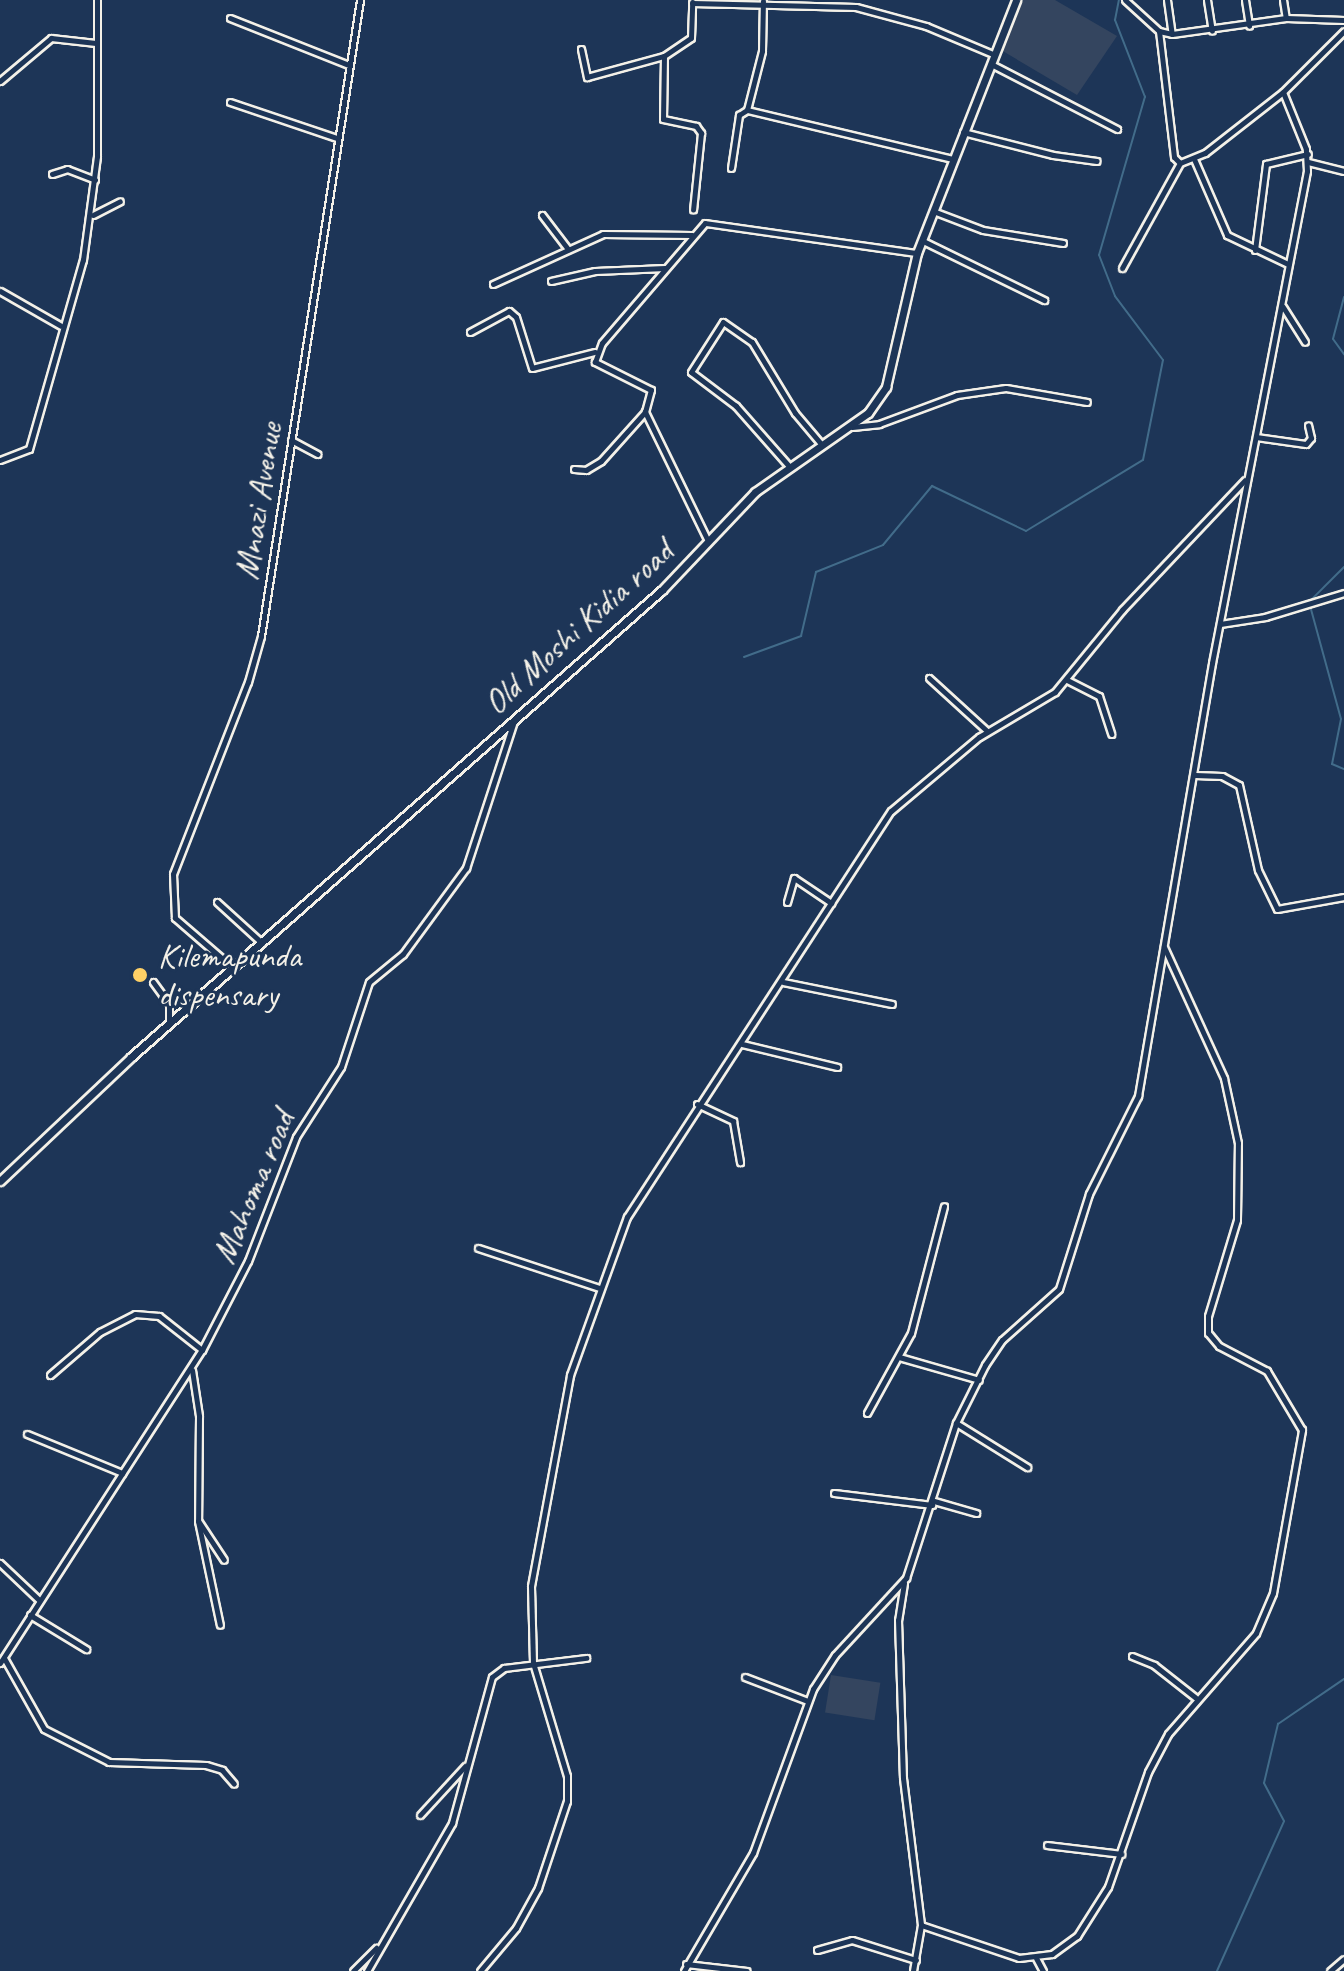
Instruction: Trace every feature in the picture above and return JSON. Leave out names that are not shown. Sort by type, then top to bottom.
[{"type":"street","points":[[0,460],[29,449],[93,215],[97,0]]},
{"type":"street","name":"Mnazi Avenue","points":[[234,969],[175,918],[171,888],[261,636],[360,0]]},
{"type":"street","name":"Old Moshi Kidia road","points":[[0,1181],[169,1025],[514,721],[788,465],[852,427],[886,387],[917,253],[1016,0]]},
{"type":"street","points":[[1125,0],[1159,31],[1172,34],[1249,26],[1286,18],[1344,20]]},
{"type":"street","points":[[1167,0],[1172,34]]},
{"type":"street","points":[[1207,0],[1212,31]]},
{"type":"street","points":[[1245,0],[1249,26]]},
{"type":"street","points":[[1283,0],[1286,18]]},
{"type":"street","points":[[581,49],[587,77],[664,56],[691,38],[692,2],[763,1],[856,4],[926,26],[995,55]]},
{"type":"street","points":[[731,168],[739,115],[747,110],[762,51],[763,1]]},
{"type":"street","points":[[230,18],[349,65]]},
{"type":"street","points":[[1159,31],[1174,157],[1180,163]]},
{"type":"street","points":[[1122,268],[1180,163],[1194,159],[1283,92],[1344,31]]},
{"type":"street","points":[[0,81],[51,38],[96,43]]},
{"type":"street","points":[[664,56],[663,119],[696,126],[701,133],[693,210]]},
{"type":"street","points":[[991,64],[1117,129]]},
{"type":"street","points":[[913,1971],[921,1925],[903,1778],[898,1620],[906,1578],[933,1503],[956,1423],[1002,1340],[1059,1289],[1089,1194],[1145,1074],[1220,624],[1308,162],[1308,154],[1283,92]]},
{"type":"street","points":[[230,102],[337,138]]},
{"type":"street","points":[[747,110],[952,159]]},
{"type":"street","points":[[963,132],[1053,155],[1097,161]]},
{"type":"street","points":[[1255,250],[1266,164],[1308,154]]},
{"type":"street","points":[[1194,159],[1227,235],[1288,264]]},
{"type":"street","points":[[1308,162],[1344,171]]},
{"type":"street","points":[[52,174],[67,169],[95,180]]},
{"type":"street","points":[[93,215],[120,201]]},
{"type":"street","points":[[933,211],[983,230],[1063,243]]},
{"type":"street","points":[[542,215],[568,249]]},
{"type":"street","points":[[574,469],[586,470],[601,461],[645,412],[651,390],[595,362],[596,352],[705,223],[721,221],[917,253]]},
{"type":"street","points":[[493,284],[568,249],[616,232],[693,235]]},
{"type":"street","points":[[923,241],[1044,300]]},
{"type":"street","points":[[551,281],[595,271],[665,268]]},
{"type":"street","points":[[0,291],[61,326]]},
{"type":"street","points":[[1282,306],[1305,342]]},
{"type":"street","points":[[470,332],[509,311],[516,317],[532,368],[596,352]]},
{"type":"street","points":[[788,465],[736,406],[691,372],[723,322],[752,342],[795,413],[822,446]]},
{"type":"street","points":[[852,427],[885,422],[957,395],[1006,388],[1087,402]]},
{"type":"street","points":[[645,412],[709,542]]},
{"type":"street","points":[[1256,437],[1306,444],[1311,438],[1308,425]]},
{"type":"street","points":[[291,440],[317,454]]},
{"type":"street","points":[[480,1971],[516,1928],[538,1888],[567,1801],[567,1776],[533,1663],[531,1586],[551,1494],[558,1426],[600,1288],[627,1217],[697,1104],[742,1044],[891,811],[915,786],[987,731],[1047,698],[1067,680],[1122,610],[1247,478]]},
{"type":"street","points":[[1220,624],[1265,617],[1343,591]]},
{"type":"street","points":[[929,678],[987,731]]},
{"type":"street","points":[[1067,680],[1099,696],[1111,734]]},
{"type":"street","name":"Mahoma road","points":[[2,1660],[192,1369],[248,1261],[296,1137],[341,1067],[369,982],[403,954],[466,868],[514,721]]},
{"type":"street","points":[[1195,775],[1222,776],[1239,785],[1258,870],[1277,909],[1344,897]]},
{"type":"street","points":[[787,902],[797,878],[831,903]]},
{"type":"street","points":[[217,902],[262,944]]},
{"type":"street","points":[[921,1925],[1003,1955],[1036,1958],[1077,1936],[1099,1904],[1121,1854],[1156,1755],[1196,1698],[1256,1633],[1273,1593],[1302,1436],[1276,1380],[1257,1363],[1216,1344],[1208,1333],[1208,1316],[1237,1220],[1238,1143],[1224,1078],[1164,947]]},
{"type":"street","points":[[153,982],[169,1004],[169,1025]]},
{"type":"street","points":[[783,982],[892,1004]]},
{"type":"street","points":[[742,1044],[837,1067]]},
{"type":"street","points":[[697,1104],[733,1121],[740,1162]]},
{"type":"street","points":[[867,1413],[911,1333],[944,1206]]},
{"type":"street","points":[[478,1248],[600,1288]]},
{"type":"street","points":[[50,1375],[100,1332],[135,1314],[159,1316],[202,1350]]},
{"type":"street","points":[[899,1357],[979,1380]]},
{"type":"street","points":[[192,1369],[199,1416],[198,1521],[220,1625]]},
{"type":"street","points":[[956,1423],[1027,1467]]},
{"type":"street","points":[[27,1434],[122,1473]]},
{"type":"street","points":[[834,1493],[933,1503],[976,1513]]},
{"type":"street","points":[[198,1521],[224,1560]]},
{"type":"street","points":[[0,1563],[39,1600]]},
{"type":"street","points":[[747,1971],[685,1968],[753,1853],[808,1701],[835,1655],[906,1578]]},
{"type":"street","points":[[30,1615],[86,1649]]},
{"type":"street","points":[[1132,1656],[1154,1665],[1196,1698]]},
{"type":"street","points":[[367,1971],[377,1947],[448,1832],[492,1677],[504,1668],[586,1658]]},
{"type":"street","points":[[2,1660],[44,1729],[109,1762],[206,1765],[222,1770],[234,1784]]},
{"type":"street","points":[[745,1677],[808,1701]]},
{"type":"street","points":[[420,1815],[465,1765]]},
{"type":"street","points":[[1047,1845],[1121,1854]]},
{"type":"street","points":[[817,1950],[852,1940],[916,1960]]},
{"type":"street","points":[[353,1971],[377,1947]]},
{"type":"street","points":[[1036,1958],[1043,1971]]},
{"type":"street","points":[[1330,1971],[1344,1959]]},
{"type":"shaded area","points":[[1023,0],[1055,0],[1117,36],[1077,95],[1001,50]]},
{"type":"shaded area","points":[[831,1675],[880,1683],[874,1720],[825,1713]]},
{"type":"waterway","points":[[744,657],[801,636],[816,572],[883,545],[932,486],[1026,531],[1143,460],[1163,360],[1115,296],[1099,255],[1145,97],[1115,20],[1119,0]]},
{"type":"waterway","points":[[1344,297],[1333,339],[1344,354]]},
{"type":"waterway","points":[[1344,567],[1309,602],[1341,719],[1332,764],[1344,769]]},
{"type":"waterway","points":[[1217,1971],[1284,1821],[1264,1783],[1278,1724],[1344,1679]]},
{"type":"place","name":"Kilemapunda dispensary","points":[[140,975]]}]
